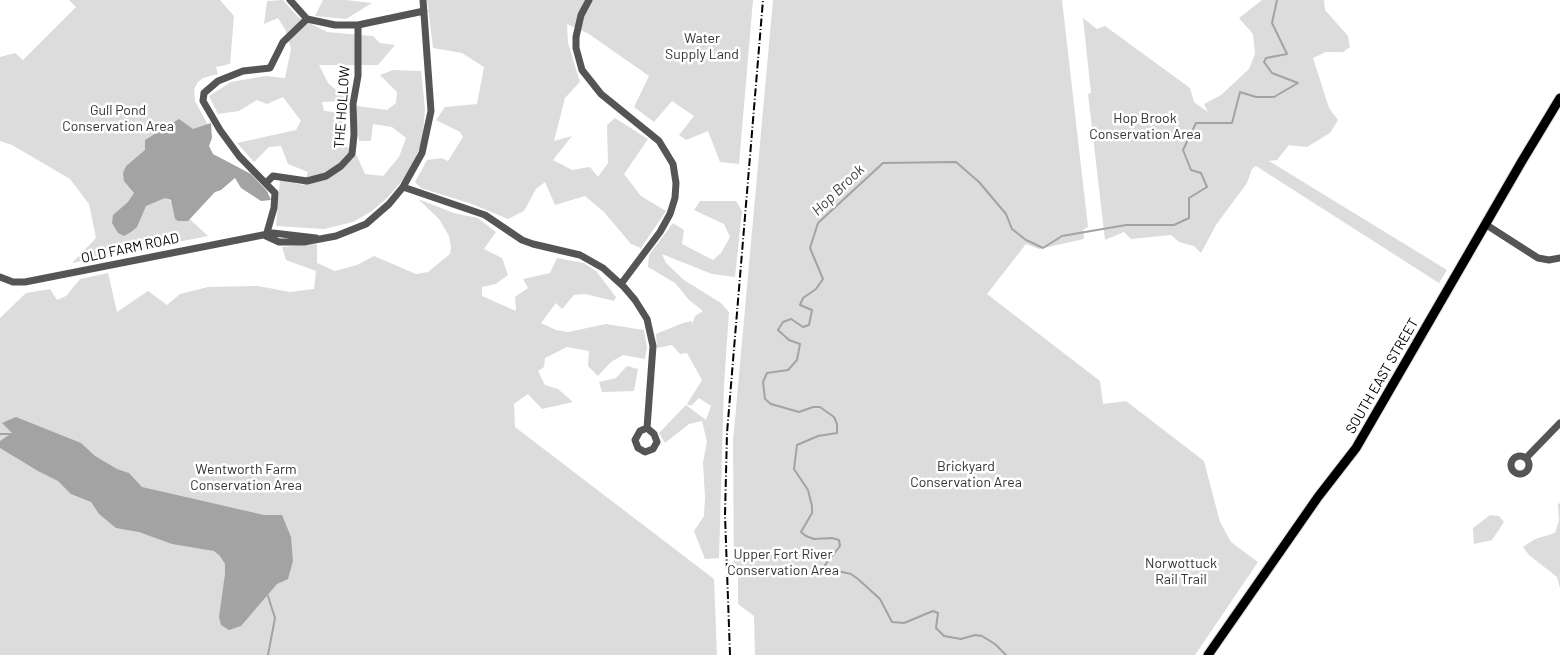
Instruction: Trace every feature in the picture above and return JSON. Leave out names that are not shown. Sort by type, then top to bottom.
[{"type":"main road","name":"SOUTH EAST STREET","points":[[1208,655],[1318,497],[1356,448],[1560,98]]},
{"type":"street","points":[[290,0],[307,19],[335,25],[358,25],[424,11]]},
{"type":"street","name":"OLD FARM ROAD","points":[[0,277],[14,282],[26,282],[189,249],[266,236],[278,232],[319,238],[336,236],[366,224],[389,204],[404,187],[422,153],[431,111],[423,0]]},
{"type":"street","points":[[589,0],[581,15],[576,37],[576,48],[582,70],[601,94],[659,141],[669,155],[676,182],[673,205],[667,219],[621,284]]},
{"type":"street","points":[[266,236],[275,198],[274,193],[229,143],[202,96],[218,81],[243,71],[270,68],[284,42],[307,19]]},
{"type":"street","name":"THE HOLLOW","points":[[266,183],[277,176],[307,180],[321,178],[341,166],[352,154],[354,135],[353,104],[358,76],[358,25]]},
{"type":"street","points":[[404,187],[485,215],[522,240],[580,255],[603,268],[621,284],[642,310],[652,338],[653,355],[647,428]]},
{"type":"street","points":[[1485,224],[1538,258],[1549,260],[1560,258]]},
{"type":"street","points":[[1526,458],[1560,423]]},
{"type":"green space","name":"Gull Pond Conservation Area","points":[[69,0],[220,0],[234,16],[230,64],[216,67],[218,74],[203,78],[194,89],[195,101],[209,127],[154,186],[208,236],[72,263],[96,238],[89,204],[70,179],[12,145],[0,141],[0,57],[15,53],[23,60],[76,7]]},
{"type":"green space","points":[[283,0],[298,17],[327,32],[373,36],[380,43],[395,45],[378,65],[319,65],[328,83],[344,97],[340,101],[322,102],[324,111],[343,113],[343,127],[336,137],[357,156],[365,174],[383,176],[399,157],[406,138],[392,127],[373,124],[371,141],[359,141],[355,115],[357,106],[387,110],[396,103],[397,92],[380,75],[393,70],[421,71],[425,109],[422,143],[407,175],[389,196],[372,211],[353,222],[324,229],[276,226],[280,180],[303,185],[308,172],[288,164],[281,146],[269,147],[254,162],[237,143],[296,130],[301,121],[283,97],[267,104],[257,100],[239,111],[218,114],[209,96],[231,82],[265,76],[285,78],[291,49],[286,31],[278,18],[264,24],[267,1]]},
{"type":"green space","points":[[323,0],[372,3],[346,19],[315,16]]},
{"type":"green space","name":"Water Supply Land","points":[[427,0],[753,0],[739,164],[720,162],[708,131],[686,140],[679,135],[694,116],[672,101],[654,122],[634,107],[649,76],[589,34],[567,24],[568,43],[580,82],[565,98],[554,141],[572,136],[553,160],[572,170],[590,167],[598,177],[608,163],[607,125],[615,118],[648,139],[624,174],[641,196],[666,211],[641,248],[631,244],[604,212],[585,196],[555,205],[545,182],[536,189],[524,211],[508,219],[472,204],[421,188],[415,182],[427,160],[442,158],[448,161],[463,137],[460,132],[436,120],[445,107],[477,104],[484,67],[462,53],[433,48]]},
{"type":"green space","name":"Brickyard Conservation Area","points":[[773,0],[1062,0],[1088,227],[1083,230],[1084,239],[1039,249],[1026,244],[987,294],[1100,381],[1103,404],[1126,401],[1204,461],[1220,522],[1231,542],[1258,562],[1195,655],[755,655],[754,616],[738,604],[738,575],[734,575],[733,441]]},
{"type":"green space","name":"Hop Brook Conservation Area","points":[[1262,0],[1324,0],[1325,10],[1348,36],[1350,47],[1343,52],[1326,52],[1313,58],[1329,108],[1338,120],[1330,133],[1307,147],[1289,145],[1277,160],[1269,161],[1447,270],[1439,283],[1256,166],[1252,169],[1247,183],[1216,225],[1201,253],[1194,246],[1179,242],[1171,235],[1131,239],[1124,232],[1105,240],[1088,94],[1091,93],[1083,18],[1097,29],[1105,26],[1190,88],[1194,102],[1208,112],[1204,104],[1221,95],[1249,69],[1255,54],[1253,34],[1239,18]]},
{"type":"green space","name":"Wentworth Farm Conservation Area","points":[[418,199],[454,213],[478,218],[496,232],[484,249],[502,258],[508,275],[496,284],[482,287],[482,296],[516,311],[515,297],[528,288],[523,279],[550,273],[557,258],[584,263],[596,271],[616,297],[614,301],[585,294],[574,295],[562,309],[556,303],[541,323],[556,330],[568,332],[606,324],[644,330],[647,347],[645,359],[623,355],[611,362],[598,376],[588,366],[589,351],[567,347],[545,358],[544,367],[538,371],[545,385],[558,389],[573,402],[542,409],[528,394],[514,404],[515,427],[714,579],[717,655],[0,655],[0,318],[26,293],[50,289],[57,300],[66,296],[80,279],[108,273],[117,312],[148,291],[167,305],[180,294],[208,287],[258,286],[290,292],[314,289],[316,271],[286,260],[282,247],[317,244],[317,263],[335,271],[357,265],[374,256],[416,274],[428,272],[450,254],[451,247],[449,236],[439,219]]},
{"type":"green space","points":[[700,201],[736,201],[742,211],[735,277],[712,274],[662,254],[666,263],[684,280],[721,303],[729,312],[724,385],[719,558],[705,559],[694,531],[704,516],[703,462],[707,442],[702,421],[689,424],[665,443],[659,433],[686,405],[706,420],[711,406],[699,398],[691,406],[687,404],[702,380],[687,353],[680,354],[672,345],[657,348],[656,334],[683,323],[692,321],[692,325],[695,316],[703,311],[689,300],[675,283],[648,267],[649,255],[673,223],[684,230],[682,244],[713,260],[721,253],[730,237],[724,224],[694,210]]},
{"type":"green space","points":[[627,366],[638,369],[634,391],[602,392],[599,382],[616,378]]},
{"type":"green space","points":[[1560,503],[1560,588],[1557,577],[1529,555],[1523,547],[1535,539],[1555,533],[1559,520],[1558,504]]},
{"type":"green space","points":[[1490,515],[1499,516],[1504,522],[1492,540],[1474,544],[1473,528]]},
{"type":"shaded area","points":[[179,119],[193,129],[211,123],[212,138],[209,146],[213,154],[251,174],[267,191],[271,200],[261,201],[241,188],[235,178],[221,190],[215,192],[188,221],[178,221],[175,219],[171,200],[165,198],[146,206],[137,227],[131,232],[124,236],[118,233],[112,223],[113,215],[128,202],[134,193],[124,181],[123,173],[126,166],[145,150],[145,140]]},
{"type":"shaded area","points":[[16,417],[81,443],[95,456],[117,469],[129,473],[142,487],[264,515],[282,515],[291,537],[293,561],[288,579],[277,584],[241,626],[229,630],[221,625],[219,617],[225,574],[225,564],[220,556],[214,551],[172,544],[139,532],[116,528],[99,514],[91,502],[71,494],[58,481],[0,448],[0,441],[12,433],[2,423]]},
{"type":"waterway","name":"Hop Brook","points":[[1006,655],[995,644],[982,636],[975,635],[961,639],[944,636],[936,628],[938,613],[933,611],[904,623],[892,622],[880,599],[858,579],[851,574],[829,569],[825,565],[840,546],[839,540],[832,538],[814,539],[801,532],[812,513],[812,506],[808,490],[794,469],[797,445],[818,436],[837,433],[837,424],[834,417],[820,407],[813,407],[799,412],[771,404],[765,399],[763,382],[767,373],[788,370],[797,360],[800,344],[789,340],[778,330],[783,322],[791,319],[803,327],[809,325],[812,310],[800,305],[803,298],[816,289],[823,279],[810,248],[818,223],[883,163],[956,162],[979,182],[1006,214],[1012,229],[1026,240],[1043,248],[1062,236],[1126,225],[1174,225],[1189,218],[1189,198],[1207,187],[1201,173],[1191,170],[1183,150],[1196,123],[1232,123],[1240,92],[1256,97],[1274,97],[1298,83],[1272,73],[1264,62],[1266,58],[1287,54],[1272,23],[1277,0]]},
{"type":"waterway","points":[[0,434],[11,434]]},
{"type":"waterway","points":[[268,596],[275,618],[268,655]]},
{"type":"railway","points":[[730,655],[725,515],[727,433],[763,0]]},
{"type":"park label","name":"Upper Fort River Conservation Area","points":[[783,562]]},
{"type":"park label","name":"Norwottuck Rail Trail","points":[[1181,572]]}]
